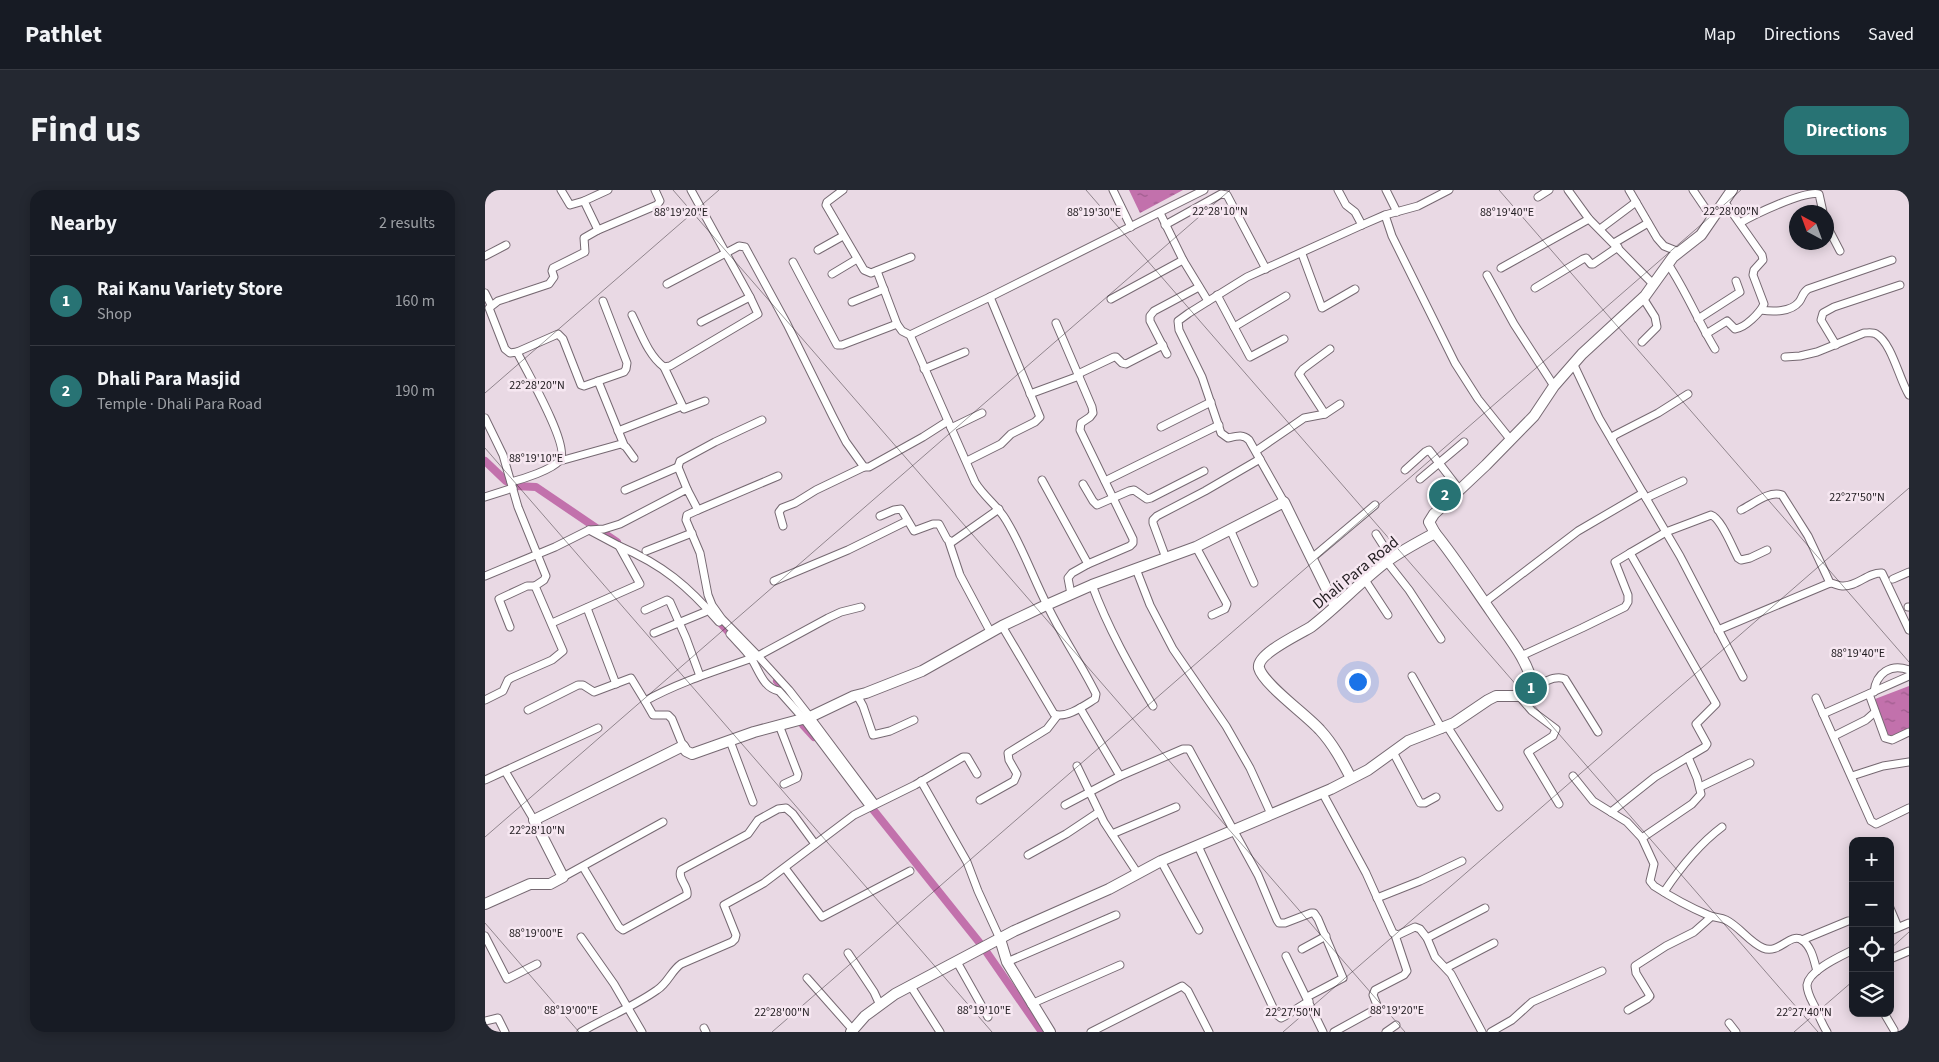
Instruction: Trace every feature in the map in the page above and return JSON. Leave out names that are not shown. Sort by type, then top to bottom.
[{"type":"street","points":[[561,190],[570,205],[608,190]]},
{"type":"street","points":[[491,305],[549,284],[554,277],[553,268],[582,255],[586,249],[584,238],[598,230],[657,205],[660,201],[655,190]]},
{"type":"street","points":[[664,367],[669,366],[756,316],[757,311],[691,190]]},
{"type":"street","points":[[843,190],[825,204],[857,259],[867,272],[877,271],[911,257]]},
{"type":"street","points":[[1113,190],[1131,227]]},
{"type":"street","points":[[910,335],[1204,190]]},
{"type":"street","points":[[1338,190],[1346,205],[1355,212],[1363,225]]},
{"type":"street","points":[[1386,190],[1397,212]]},
{"type":"street","points":[[1538,197],[1549,190]]},
{"type":"street","points":[[1568,190],[1589,219],[1654,285]]},
{"type":"street","points":[[1629,190],[1664,246],[1679,252]]},
{"type":"street","points":[[1693,190],[1712,218]]},
{"type":"street","points":[[1533,687],[1532,680],[1521,656],[1485,602],[1435,534],[1429,522],[1430,518],[1486,465],[1533,416],[1553,386],[1573,363],[1606,330],[1643,298],[1667,264],[1701,235],[1731,190]]},
{"type":"street","points":[[1335,606],[1284,502],[1256,451],[1245,436],[1224,436],[1202,377],[1178,325],[1179,321],[1247,277],[1302,254],[1385,215],[1418,206],[1445,191]]},
{"type":"street","points":[[1739,223],[1773,204],[1811,191],[1819,194],[1821,205]]},
{"type":"street","points":[[1165,225],[1221,194],[1227,195],[1266,269]]},
{"type":"street","points":[[584,201],[598,230]]},
{"type":"street","points":[[1600,230],[1636,202]]},
{"type":"street","points":[[1706,334],[1725,321],[1735,329],[1740,328],[1764,306],[1764,300],[1753,275],[1754,270],[1763,258],[1723,202]]},
{"type":"street","points":[[1160,212],[1183,260],[1209,301]]},
{"type":"street","points":[[1385,215],[1392,236],[1455,363],[1477,398],[1510,440]]},
{"type":"street","points":[[1501,268],[1589,219]]},
{"type":"street","points":[[1535,288],[1583,258],[1586,258],[1593,264],[1648,223]]},
{"type":"street","points":[[818,250],[843,236]]},
{"type":"street","points":[[1834,239],[1840,251]]},
{"type":"street","points":[[485,256],[506,245]]},
{"type":"street","points":[[667,284],[725,253],[742,246],[747,250],[787,324],[846,442],[865,467]]},
{"type":"street","points":[[1302,254],[1322,308],[1355,289]]},
{"type":"street","points":[[832,274],[857,259]]},
{"type":"street","points":[[1111,299],[1183,260]]},
{"type":"street","points":[[1761,310],[1776,312],[1789,308],[1798,303],[1802,293],[1808,289],[1892,260]]},
{"type":"street","points":[[793,262],[837,344],[843,345],[897,324]]},
{"type":"street","points":[[1667,264],[1679,280],[1697,319],[1715,349]]},
{"type":"street","points":[[877,271],[897,324],[902,331],[910,335],[980,490],[999,509],[1027,558],[1047,605],[1096,694],[1095,699],[1080,708],[1057,716],[1047,729],[1010,750],[1008,754],[1009,760],[1017,774],[1015,781],[980,800]]},
{"type":"street","points":[[1487,275],[1513,324],[1553,386]]},
{"type":"street","points":[[1697,319],[1740,292],[1736,281]]},
{"type":"street","points":[[1836,344],[1821,320],[1823,313],[1834,307],[1900,285]]},
{"type":"street","points":[[1167,354],[1150,321],[1150,316],[1154,311],[1199,287]]},
{"type":"street","points":[[852,302],[884,289]]},
{"type":"street","points":[[485,293],[491,305],[489,311],[505,349],[510,353],[517,352],[558,334],[581,385],[624,372],[628,366],[603,301]]},
{"type":"street","points":[[1217,295],[1250,357],[1284,339]]},
{"type":"street","points":[[1234,327],[1286,296]]},
{"type":"street","points":[[701,322],[751,297]]},
{"type":"street","points":[[967,461],[1001,444],[1017,430],[1038,420],[1039,414],[990,297]]},
{"type":"street","points":[[1642,342],[1657,327],[1655,317],[1643,298]]},
{"type":"street","points":[[632,315],[650,351],[664,367],[682,406],[687,409],[705,401]]},
{"type":"street","points":[[1057,322],[1092,407],[1093,413],[1081,423],[1080,430],[1133,539],[1133,543],[1071,573],[1068,578],[1071,594]]},
{"type":"street","points":[[1785,357],[1808,354],[1865,333],[1877,334],[1887,345],[1909,395]]},
{"type":"street","points":[[1030,394],[1078,375],[1114,357],[1126,364],[1163,345]]},
{"type":"street","points":[[1325,414],[1299,374],[1330,348]]},
{"type":"street","points":[[517,352],[561,441],[563,455],[560,461]]},
{"type":"street","points":[[924,369],[965,352]]},
{"type":"street","points":[[1573,363],[1599,418],[1666,532],[1743,677]]},
{"type":"street","points":[[598,381],[624,445],[634,458]]},
{"type":"street","points":[[1613,442],[1615,435],[1658,413],[1688,394]]},
{"type":"street","points":[[1161,428],[1211,402]]},
{"type":"street","points":[[1256,451],[1304,418],[1325,414],[1340,404]]},
{"type":"street","points":[[618,430],[682,406]]},
{"type":"street","points":[[783,526],[779,512],[782,508],[795,503],[815,490],[865,467],[869,467],[949,424],[982,413]]},
{"type":"street","points":[[485,418],[503,455],[518,507],[546,576],[545,580],[535,586],[527,586],[499,599],[510,628]]},
{"type":"street","points":[[697,510],[678,467],[680,461],[762,420]]},
{"type":"street","points":[[1105,481],[1219,425]]},
{"type":"street","points":[[1420,479],[1464,442]]},
{"type":"street","points":[[485,497],[560,461],[624,445]]},
{"type":"street","points":[[1405,470],[1427,450],[1431,451],[1459,489]]},
{"type":"street","points":[[1166,558],[1153,520],[1260,459]]},
{"type":"street","points":[[625,490],[678,467]]},
{"type":"street","points":[[1083,484],[1095,504],[1134,490],[1143,498],[1151,498],[1204,471]]},
{"type":"street","points":[[778,476],[689,513],[686,517],[703,564],[708,595],[722,619],[755,657],[760,675],[773,690],[779,691],[804,718],[872,806]]},
{"type":"street","points":[[1042,480],[1088,564]]},
{"type":"street","points":[[1485,602],[1577,531],[1644,496],[1683,481]]},
{"type":"street","points":[[485,576],[591,529],[620,524],[687,489]]},
{"type":"street","points":[[1741,510],[1771,494],[1781,495],[1808,536],[1830,583]]},
{"type":"street","points":[[528,710],[578,685],[583,685],[594,692],[631,678],[653,715],[668,715],[672,719],[683,746],[686,751],[692,754],[804,718],[857,695],[922,671],[1002,626],[1092,585],[1196,546],[1284,502]]},
{"type":"street","points":[[1312,558],[1375,505]]},
{"type":"street","points":[[880,516],[898,509],[903,511],[914,531],[933,524],[939,524],[949,542],[960,575],[991,633]]},
{"type":"street","points":[[949,542],[956,540],[999,509]]},
{"type":"street","points":[[1521,656],[1625,606],[1628,602],[1627,594],[1615,562],[1666,532],[1711,514],[1715,515],[1720,521],[1737,558],[1741,560],[1750,558],[1767,550]]},
{"type":"street","points":[[774,581],[848,550],[907,521]]},
{"type":"street","points":[[591,529],[619,546],[647,558],[685,585],[789,690],[804,718]]},
{"type":"street","points":[[1230,529],[1254,584]]},
{"type":"street","points":[[647,551],[692,533]]},
{"type":"street","points":[[1377,534],[1389,560],[1441,639]]},
{"type":"street","name":"Dhali Para Road","points":[[1351,778],[1332,744],[1319,728],[1283,697],[1260,671],[1261,659],[1310,627],[1389,560],[1435,534]]},
{"type":"street","points":[[552,623],[640,584],[619,546]]},
{"type":"street","points":[[1196,546],[1227,604],[1225,609],[1212,615]]},
{"type":"street","points":[[1611,812],[1655,777],[1688,758],[1707,744],[1696,724],[1716,704],[1630,553]]},
{"type":"street","points":[[1136,569],[1150,605],[1170,642],[1226,726],[1250,768],[1271,814]]},
{"type":"street","points":[[1718,630],[1830,583],[1841,586],[1850,585],[1877,572],[1882,573],[1909,630]]},
{"type":"street","points":[[1893,579],[1909,572]]},
{"type":"street","points":[[1365,580],[1388,615]]},
{"type":"street","points":[[1092,585],[1099,606],[1122,652],[1153,706]]},
{"type":"street","points":[[485,700],[503,691],[511,678],[561,654],[563,651],[535,586]]},
{"type":"street","points":[[645,610],[668,601],[700,676]]},
{"type":"street","points":[[645,701],[663,691],[700,676],[755,657],[828,618],[841,612],[861,607]]},
{"type":"street","points":[[587,608],[617,684]]},
{"type":"street","points":[[654,632],[705,612]]},
{"type":"street","points":[[1002,626],[1050,710],[1057,716]]},
{"type":"street","points":[[1909,670],[1899,668],[1885,671],[1876,680],[1871,693],[1875,712],[1887,740],[1909,732]]},
{"type":"street","points":[[1411,676],[1444,728],[1499,807]]},
{"type":"street","points":[[1823,714],[1909,676]]},
{"type":"street","points":[[807,978],[852,1031],[865,1016],[910,985],[1000,939],[1109,889],[1161,862],[1233,832],[1368,770],[1408,741],[1444,728],[1497,696],[1519,696],[1533,687],[1561,677],[1565,679],[1599,732]]},
{"type":"street","points":[[857,695],[873,735],[890,731],[913,720]]},
{"type":"street","points":[[1519,696],[1532,711],[1556,729],[1553,736],[1529,752],[1559,804]]},
{"type":"street","points":[[1816,698],[1873,823],[1876,824],[1909,808]]},
{"type":"street","points":[[1080,708],[1120,776]]},
{"type":"street","points":[[1833,736],[1866,720],[1875,712]]},
{"type":"street","points":[[779,725],[798,774],[797,778],[784,784]]},
{"type":"street","points":[[485,780],[598,728]]},
{"type":"street","points":[[730,741],[753,802]]},
{"type":"street","points":[[534,820],[683,746]]},
{"type":"street","points":[[1065,805],[1120,776],[1183,749],[1189,749],[1258,875],[1279,923],[1285,923],[1314,913],[1343,978],[1308,999],[1285,1016],[1281,1018],[1276,1014],[1198,846]]},
{"type":"street","points":[[1393,752],[1420,803],[1425,803],[1436,797]]},
{"type":"street","points":[[581,1032],[628,1009],[663,986],[675,968],[681,964],[735,939],[724,905],[764,883],[855,815],[963,757],[970,759],[977,774]]},
{"type":"street","points":[[1642,838],[1692,804],[1701,794],[1688,758]]},
{"type":"street","points":[[1852,776],[1883,766],[1909,762]]},
{"type":"street","points":[[1700,787],[1750,763]]},
{"type":"street","points":[[1077,766],[1099,812],[1138,874]]},
{"type":"street","points":[[505,771],[534,820],[563,877]]},
{"type":"street","points":[[1573,776],[1593,801],[1627,822],[1642,838],[1654,864],[1650,881],[1664,892],[1711,917],[1728,921],[1762,947],[1769,950],[1775,949],[1796,938],[1802,940],[1811,953],[1817,971]]},
{"type":"street","points":[[921,781],[967,862],[1000,939],[1007,962],[1031,1004],[1050,1032]]},
{"type":"street","points":[[1322,792],[1395,935],[1407,971],[1404,975],[1375,990],[1373,995],[1377,1005],[1374,1010],[1334,1032]]},
{"type":"street","points":[[1112,834],[1176,807]]},
{"type":"street","points":[[583,867],[619,927],[623,930],[687,896],[688,890],[680,876],[681,870],[748,834],[758,820],[778,809],[786,808],[793,814],[815,844]]},
{"type":"street","points":[[1028,855],[1066,834],[1099,812]]},
{"type":"street","points":[[485,904],[530,884],[550,884],[663,822]]},
{"type":"street","points":[[1664,892],[1693,854],[1722,827]]},
{"type":"street","points":[[1377,898],[1420,881],[1462,861]]},
{"type":"street","points":[[1161,862],[1199,930]]},
{"type":"street","points":[[785,868],[822,918],[910,871]]},
{"type":"street","points":[[1427,938],[1485,908]]},
{"type":"street","points":[[1007,962],[1116,916]]},
{"type":"street","points":[[1628,1010],[1650,996],[1636,972],[1635,966],[1666,946],[1694,932],[1711,917]]},
{"type":"street","points":[[1894,918],[1898,927]]},
{"type":"street","points":[[1802,940],[1848,921]]},
{"type":"street","points":[[1894,929],[1909,923]]},
{"type":"street","points":[[1395,935],[1417,927],[1421,929],[1435,956],[1446,968],[1467,1002],[1482,1032]]},
{"type":"street","points":[[485,936],[507,979],[537,964]]},
{"type":"street","points":[[1301,949],[1325,936]]},
{"type":"street","points":[[581,937],[602,966],[642,1032]]},
{"type":"street","points":[[1446,968],[1494,943]]},
{"type":"street","points":[[1894,957],[1909,951]]},
{"type":"street","points":[[1825,1031],[1807,987],[1809,980],[1817,971],[1849,952]]},
{"type":"street","points":[[849,953],[874,992],[880,1005]]},
{"type":"street","points":[[1286,956],[1323,1032]]},
{"type":"street","points":[[957,962],[988,1017]]},
{"type":"street","points":[[1031,1004],[1120,965]]},
{"type":"street","points":[[1491,1032],[1512,1020],[1532,1002],[1602,971]]},
{"type":"street","points":[[910,985],[940,1032]]},
{"type":"street","points":[[1091,1032],[1107,1029],[1182,986],[1187,991],[1209,1032]]},
{"type":"street","points":[[1886,1017],[1894,1030]]},
{"type":"street","points":[[485,1022],[498,1018],[505,1032]]},
{"type":"street","points":[[1729,1023],[1736,1032]]},
{"type":"street","points":[[1386,1032],[1395,1025]]},
{"type":"water","points":[[1129,190],[1183,190],[1140,213]]},
{"type":"water","points":[[1909,686],[1909,730],[1895,735],[1885,735],[1873,706],[1875,699]]},
{"type":"waterway","points":[[485,461],[506,481],[515,486],[536,487],[617,542]]},
{"type":"waterway","points":[[716,618],[735,639]]},
{"type":"waterway","points":[[777,681],[797,705],[803,725],[814,737]]},
{"type":"waterway","points":[[867,802],[983,947],[1042,1032]]},
{"type":"place","name":"Dhali Para Masjid","points":[[1445,495]]},
{"type":"place","name":"Rai Kanu Variety Store","points":[[1531,688]]}]
